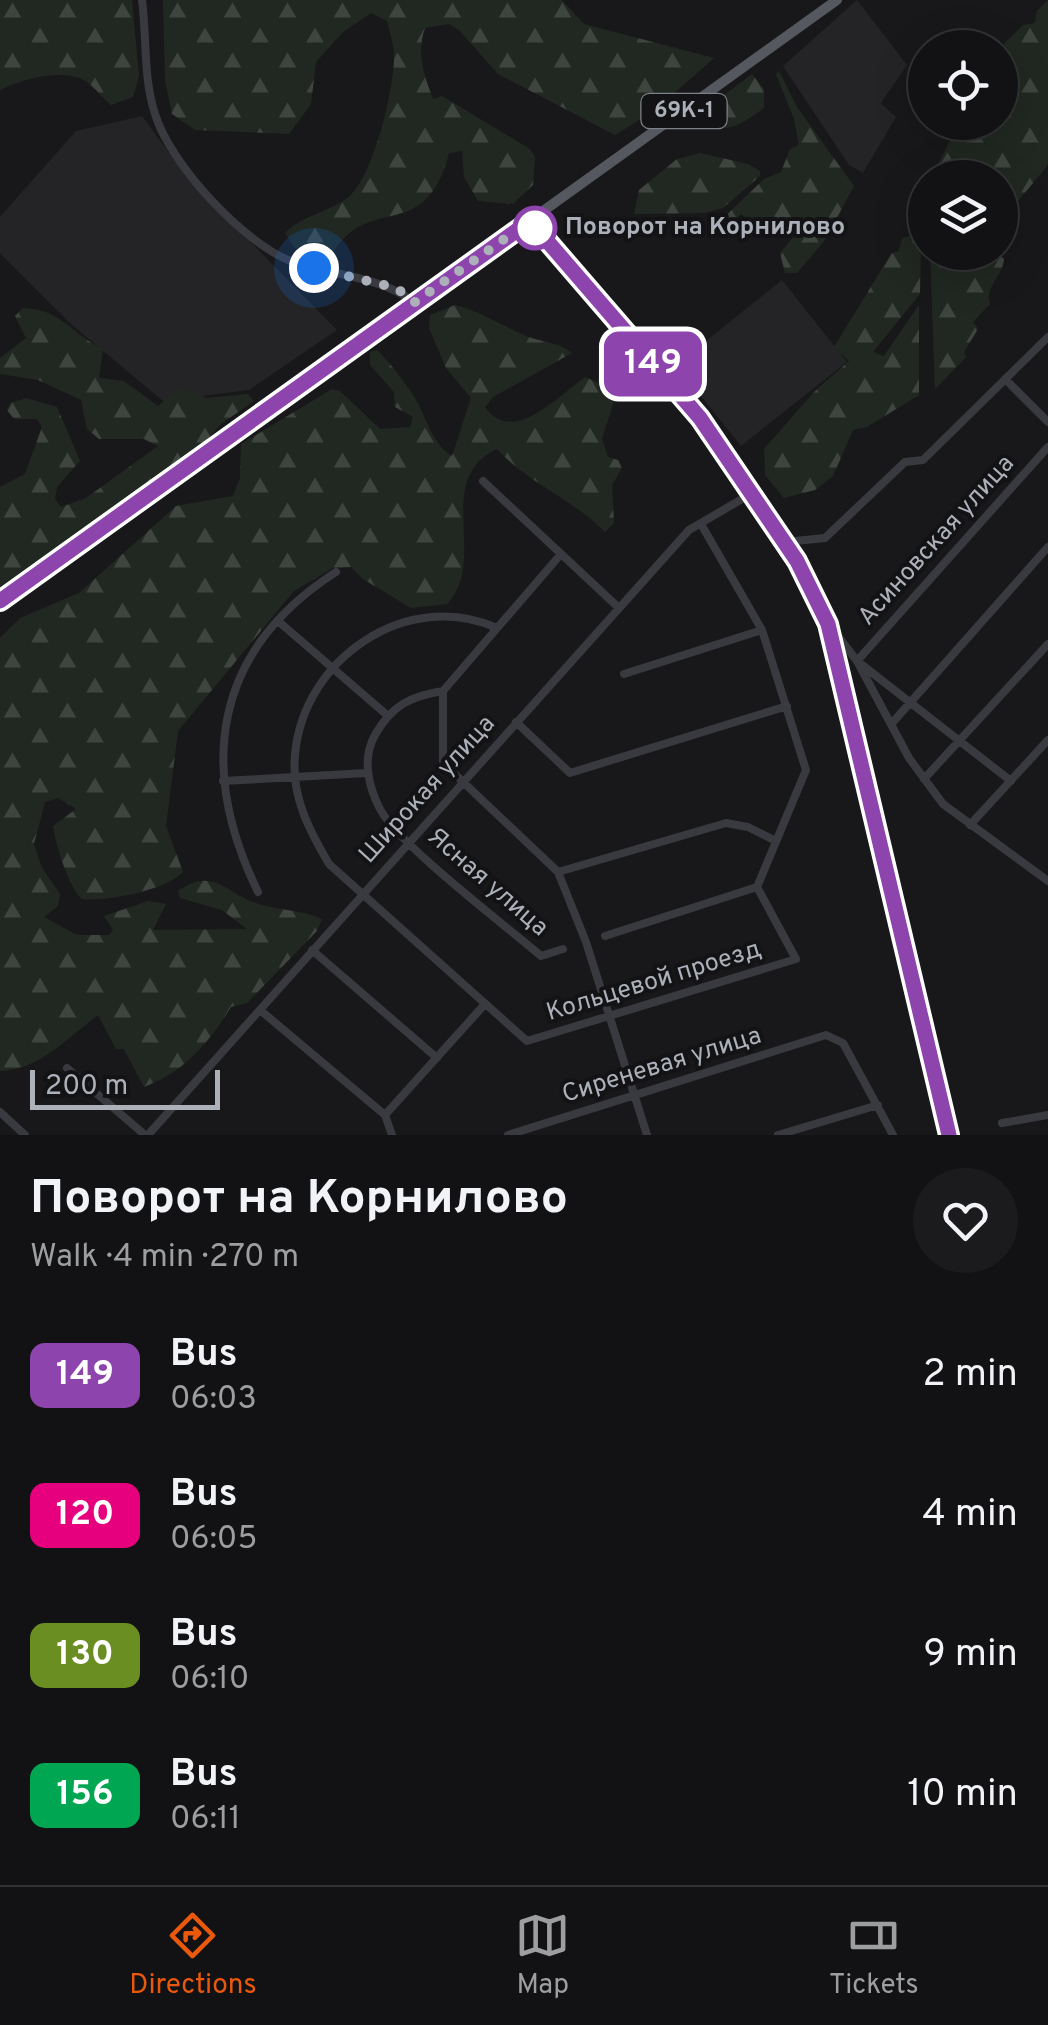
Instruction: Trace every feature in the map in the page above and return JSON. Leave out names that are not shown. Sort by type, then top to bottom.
[{"type":"main road","name":"69К-1","points":[[0,601],[837,0]]},
{"type":"street","points":[[142,0],[156,117],[172,150],[232,221],[288,260],[396,288],[415,302]]},
{"type":"street","points":[[530,221],[700,418],[754,492],[828,624],[857,660],[924,779],[943,804],[1048,881]]},
{"type":"street","points":[[785,542],[825,538],[905,462],[923,460],[1048,337]]},
{"type":"street","points":[[1005,379],[1048,422]]},
{"type":"street","name":"Асиновская улица","points":[[857,660],[1048,448]]},
{"type":"street","points":[[483,481],[619,608]]},
{"type":"street","name":"Широкая улица","points":[[147,1135],[690,530],[754,492]]},
{"type":"street","points":[[605,936],[757,887],[806,770],[762,630],[702,524]]},
{"type":"street","points":[[893,722],[1048,547]]},
{"type":"street","points":[[222,781],[367,773],[372,741],[387,714],[413,696],[443,691],[561,554]]},
{"type":"street","points":[[258,892],[233,836],[222,781],[222,749],[238,684],[254,652],[304,593],[336,572]]},
{"type":"street","name":"Кольцевой проезд","points":[[498,628],[452,615],[418,616],[368,638],[334,669],[304,719],[295,755],[308,829],[329,864],[527,1042],[796,959],[757,887]]},
{"type":"street","points":[[278,621],[387,714]]},
{"type":"street","points":[[828,624],[949,1135]]},
{"type":"street","points":[[624,674],[762,630]]},
{"type":"street","points":[[924,779],[1046,650]]},
{"type":"street","points":[[857,660],[1011,780]]},
{"type":"street","points":[[443,691],[444,763],[460,783],[558,872],[586,942],[647,1135]]},
{"type":"street","points":[[516,722],[570,773],[787,706]]},
{"type":"street","points":[[970,825],[1048,740]]},
{"type":"street","name":"Ясная улица","points":[[367,773],[381,812],[409,841],[541,956],[564,949]]},
{"type":"street","points":[[558,872],[726,823],[748,826],[776,841]]},
{"type":"street","points":[[312,950],[436,1058]]},
{"type":"street","points":[[386,1115],[485,1004]]},
{"type":"street","points":[[260,1010],[386,1115],[392,1135]]},
{"type":"street","name":"Сиреневая улица","points":[[508,1135],[826,1035],[842,1043],[878,1105]]},
{"type":"street","points":[[67,1068],[147,1135]]},
{"type":"street","points":[[778,1135],[878,1105],[893,1135]]},
{"type":"street","points":[[0,1112],[25,1135]]},
{"type":"street","points":[[1002,1122],[1048,1115]]},
{"type":"shaded area","points":[[857,0],[907,65],[881,103],[896,117],[863,173],[849,165],[783,66]]},
{"type":"shaded area","points":[[142,116],[186,176],[337,330],[249,390],[163,401],[72,325],[0,253],[0,217],[76,131]]},
{"type":"shaded area","points":[[782,280],[847,362],[741,446],[676,365]]},
{"type":"green space","points":[[0,0],[132,0],[139,76],[133,97],[111,105],[87,82],[67,75],[31,79],[0,90]]},
{"type":"green space","points":[[163,0],[562,0],[584,24],[714,58],[655,110],[615,135],[498,74],[449,24],[425,28],[421,56],[433,99],[442,96],[530,149],[535,157],[533,185],[513,204],[478,201],[464,177],[462,151],[449,153],[439,181],[426,199],[411,209],[363,225],[347,235],[333,253],[295,248],[285,233],[298,222],[346,199],[365,174],[380,135],[393,74],[394,50],[387,21],[371,13],[343,32],[316,62],[311,104],[289,134],[195,130],[172,114],[165,81]]},
{"type":"green space","points":[[1048,0],[1048,165],[1018,200],[1018,160],[940,160],[950,140],[1018,140],[1018,30],[1035,23],[1037,11]]},
{"type":"green space","points":[[779,71],[797,107],[854,186],[825,240],[797,273],[785,273],[780,253],[803,225],[793,221],[770,236],[741,214],[715,237],[715,226],[764,179],[781,172],[790,149],[799,145],[794,119],[776,74]]},
{"type":"green space","points":[[752,74],[764,89],[764,108],[731,127],[714,127],[695,117]]},
{"type":"green space","points":[[700,153],[748,164],[760,171],[760,176],[723,208],[705,213],[634,214],[639,190],[677,159]]},
{"type":"green space","points":[[908,237],[908,270],[920,270],[920,294],[873,352],[884,356],[919,305],[919,395],[867,427],[853,430],[833,476],[815,490],[784,498],[765,475],[764,449],[814,392],[849,361],[834,347],[891,254],[899,251],[902,238]]},
{"type":"green space","points":[[931,270],[1001,270],[990,292],[990,304],[973,322],[978,329],[964,352],[966,357],[935,389]]},
{"type":"green space","points":[[455,305],[572,353],[493,397],[485,407],[496,418],[508,422],[536,414],[585,377],[599,383],[614,401],[602,439],[608,457],[618,460],[622,468],[612,485],[614,523],[605,532],[522,472],[497,449],[478,462],[468,480],[463,565],[459,586],[447,604],[411,608],[363,579],[351,567],[333,568],[294,591],[178,731],[166,826],[183,872],[164,884],[120,897],[82,899],[68,876],[53,826],[76,809],[58,798],[45,802],[34,844],[42,868],[60,894],[58,906],[44,917],[77,935],[109,935],[113,930],[104,916],[148,901],[166,904],[153,930],[247,929],[222,910],[180,898],[178,891],[201,881],[220,884],[259,904],[322,919],[317,931],[247,1003],[231,1007],[195,1055],[159,1081],[144,1087],[124,1049],[116,1049],[98,1015],[41,1059],[0,1071],[0,638],[20,618],[79,593],[176,506],[233,496],[240,478],[241,444],[332,389],[340,391],[380,429],[410,427],[413,417],[395,407],[394,392],[370,365],[370,352],[377,350],[396,371],[439,444],[452,456],[471,398],[446,368],[429,328],[430,315]]},
{"type":"green space","points":[[23,308],[56,317],[103,349],[99,378],[124,381],[158,406],[181,388],[207,398],[248,394],[254,401],[221,424],[204,443],[0,587],[0,487],[25,474],[42,427],[37,419],[14,419],[7,410],[10,403],[26,398],[57,407],[80,461],[57,487],[55,499],[61,507],[86,498],[158,446],[144,439],[99,439],[87,429],[81,400],[38,380],[0,374],[0,358],[26,338],[15,316]]},
{"type":"bus line","name":"149","points":[[0,601],[530,221],[700,418],[754,492],[797,561],[828,624],[949,1135]]},
{"type":"place","name":"Поворот на Корнилово","points":[[535,228]]},
{"type":"route","points":[[314,268],[396,288],[415,302],[530,221],[535,228]]}]
